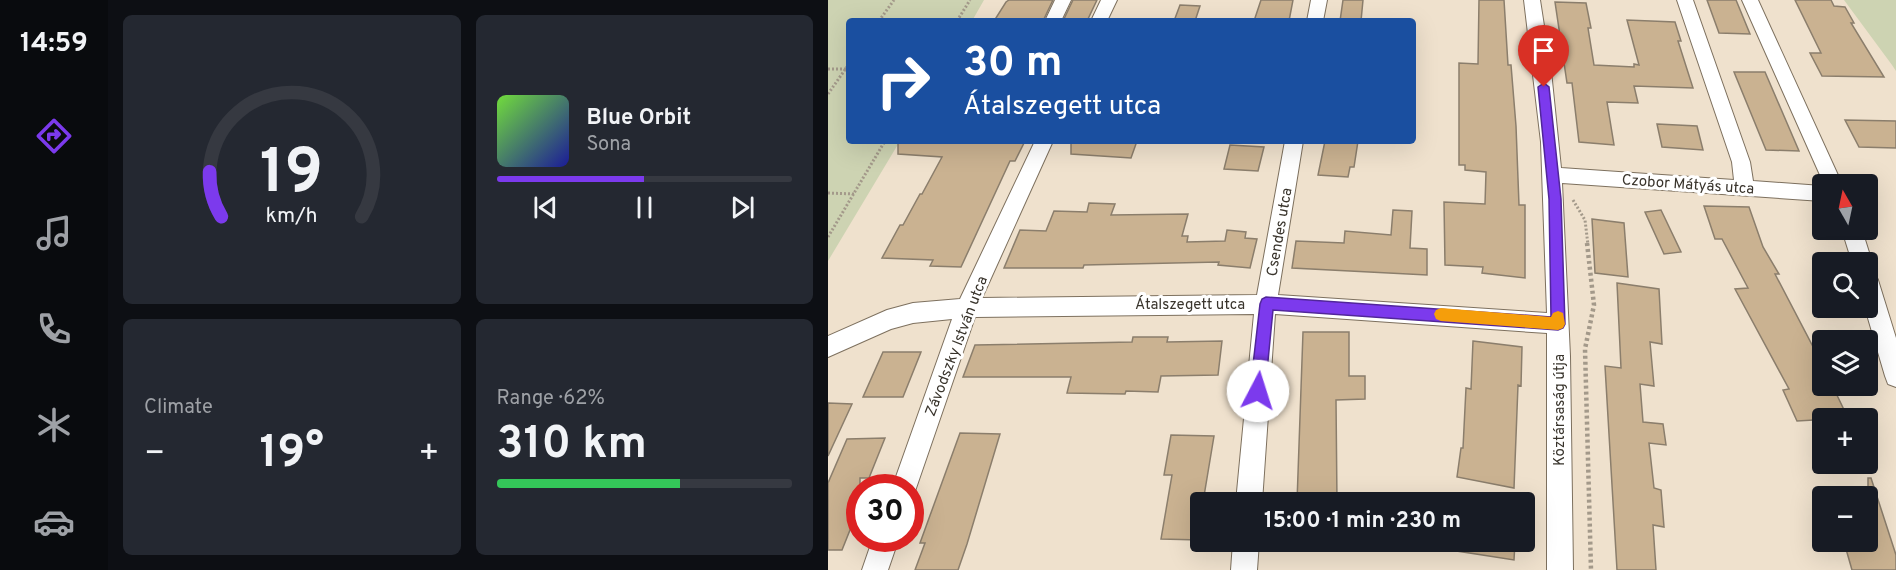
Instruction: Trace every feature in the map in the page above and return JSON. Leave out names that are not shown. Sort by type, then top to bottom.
[{"type":"street","points":[[1054,18],[1063,0]]},
{"type":"street","points":[[1100,18],[1109,0]]},
{"type":"street","points":[[1316,18],[1319,0]]},
{"type":"street","name":"Köztársaság útja","points":[[1532,0],[1554,175],[1560,570]]},
{"type":"street","points":[[1685,0],[1741,162],[1744,189]]},
{"type":"street","points":[[1750,0],[1828,174]]},
{"type":"street","name":"Závodszky István utca","points":[[909,474],[967,308],[1043,144]]},
{"type":"street","name":"Csendes utca","points":[[1250,492],[1266,304],[1293,144]]},
{"type":"street","name":"Czobor Mátyás utca","points":[[1554,175],[1812,192]]},
{"type":"street","name":"Átalszegett utca","points":[[828,347],[913,313],[967,308],[1266,304],[1558,324]]},
{"type":"street","points":[[1878,314],[1896,376]]},
{"type":"street","points":[[875,570],[881,552]]},
{"type":"street","points":[[1244,570],[1245,552]]},
{"type":"path","points":[[881,18],[894,0]]},
{"type":"path","points":[[959,18],[970,0]]},
{"type":"path","points":[[828,69],[846,69]]},
{"type":"path","points":[[828,94],[846,70]]},
{"type":"path","points":[[828,237],[883,144]]},
{"type":"path","points":[[828,193],[854,194]]},
{"type":"green space","points":[[828,0],[984,0],[974,18],[846,18],[846,144],[898,144],[828,261]]},
{"type":"green space","points":[[1844,0],[1896,0],[1896,71],[1892,65]]},
{"type":"building","points":[[1009,0],[1053,0],[1044,18],[996,18]]},
{"type":"building","points":[[1073,0],[1097,0],[1088,18],[1064,18]]},
{"type":"building","points":[[1261,0],[1293,0],[1290,18],[1255,18]]},
{"type":"building","points":[[1343,0],[1363,0],[1361,18],[1340,18]]},
{"type":"building","points":[[1479,0],[1504,0],[1508,65],[1511,65],[1516,126],[1519,205],[1525,205],[1525,278],[1482,273],[1483,267],[1445,265],[1444,202],[1485,204],[1486,172],[1465,170],[1465,165],[1459,165],[1459,63],[1478,64]]},
{"type":"building","points":[[1707,0],[1736,0],[1750,34],[1719,33]]},
{"type":"building","points":[[1795,0],[1831,0],[1834,6],[1845,7],[1854,23],[1851,23],[1884,77],[1822,76],[1810,53],[1821,53]]},
{"type":"building","points":[[1555,2],[1586,3],[1594,65],[1634,67],[1634,64],[1639,65],[1627,20],[1675,22],[1681,41],[1678,41],[1693,88],[1634,86],[1638,103],[1607,102],[1614,145],[1579,142],[1572,83],[1567,83]]},
{"type":"building","points":[[1180,5],[1200,6],[1196,18],[1175,18]]},
{"type":"building","points":[[1734,72],[1765,72],[1799,151],[1766,150]]},
{"type":"building","points":[[1845,120],[1896,121],[1896,148],[1859,147]]},
{"type":"building","points":[[1657,124],[1697,126],[1703,150],[1662,147]]},
{"type":"building","points":[[898,144],[1024,144],[1015,161],[1010,161],[961,267],[930,266],[933,260],[882,258],[942,157],[898,154]]},
{"type":"building","points":[[1071,144],[1136,144],[1131,158],[1071,154]]},
{"type":"building","points":[[1324,144],[1358,144],[1354,167],[1350,167],[1348,177],[1318,175]]},
{"type":"building","points":[[1230,145],[1264,147],[1258,171],[1224,169]]},
{"type":"building","points":[[1089,203],[1115,204],[1111,215],[1188,214],[1182,236],[1188,236],[1187,242],[1225,241],[1227,230],[1246,232],[1245,238],[1257,239],[1250,268],[1218,265],[1219,262],[1084,265],[1083,268],[1004,268],[1020,230],[1046,231],[1054,211],[1087,212]]},
{"type":"building","points":[[1704,206],[1749,207],[1763,247],[1779,274],[1775,274],[1812,345],[1812,396],[1837,396],[1843,408],[1812,408],[1812,420],[1797,421],[1783,390],[1789,389],[1735,289],[1748,288],[1722,239],[1715,239]]},
{"type":"building","points":[[1393,210],[1412,211],[1410,248],[1427,249],[1427,275],[1292,268],[1296,241],[1344,243],[1345,231],[1391,235]]},
{"type":"building","points":[[1661,210],[1681,252],[1664,254],[1645,212]]},
{"type":"building","points":[[1592,219],[1624,223],[1628,277],[1595,273]]},
{"type":"building","points":[[1617,283],[1659,289],[1662,344],[1650,342],[1654,386],[1640,384],[1643,422],[1663,424],[1666,445],[1649,443],[1654,488],[1661,490],[1664,527],[1653,525],[1656,570],[1617,570],[1605,366],[1621,368]]},
{"type":"building","points":[[1303,332],[1349,332],[1349,376],[1365,376],[1365,399],[1336,400],[1337,492],[1297,492]]},
{"type":"building","points":[[1133,337],[1168,337],[1167,342],[1222,341],[1218,375],[1161,376],[1158,392],[1126,391],[1125,394],[1067,393],[1071,377],[963,377],[975,345],[1132,342]]},
{"type":"building","points":[[1473,341],[1522,347],[1521,386],[1518,385],[1514,488],[1457,477],[1461,448],[1463,448],[1466,388],[1471,389]]},
{"type":"building","points":[[883,352],[921,352],[903,397],[863,397]]},
{"type":"building","points":[[828,403],[852,404],[828,456]]},
{"type":"building","points":[[960,433],[1000,434],[958,570],[915,570],[922,552],[924,552],[924,532]]},
{"type":"building","points":[[1171,435],[1214,436],[1205,492],[1190,492],[1190,540],[1161,539],[1172,475],[1164,475]]},
{"type":"building","points":[[885,438],[871,474],[846,474],[846,540],[842,550],[828,550],[828,483],[847,439]]},
{"type":"building","points":[[1868,478],[1871,478],[1874,486],[1868,486]]},
{"type":"building","points":[[1878,500],[1896,555],[1896,570],[1852,570],[1847,552],[1878,552]]},
{"type":"building","points":[[1463,552],[1514,552],[1514,560]]},
{"type":"slow traffic","points":[[1441,314],[1558,324],[1558,317]]},
{"type":"route","points":[[1258,391],[1266,304],[1528,320],[1558,324],[1555,199],[1544,87]]}]
